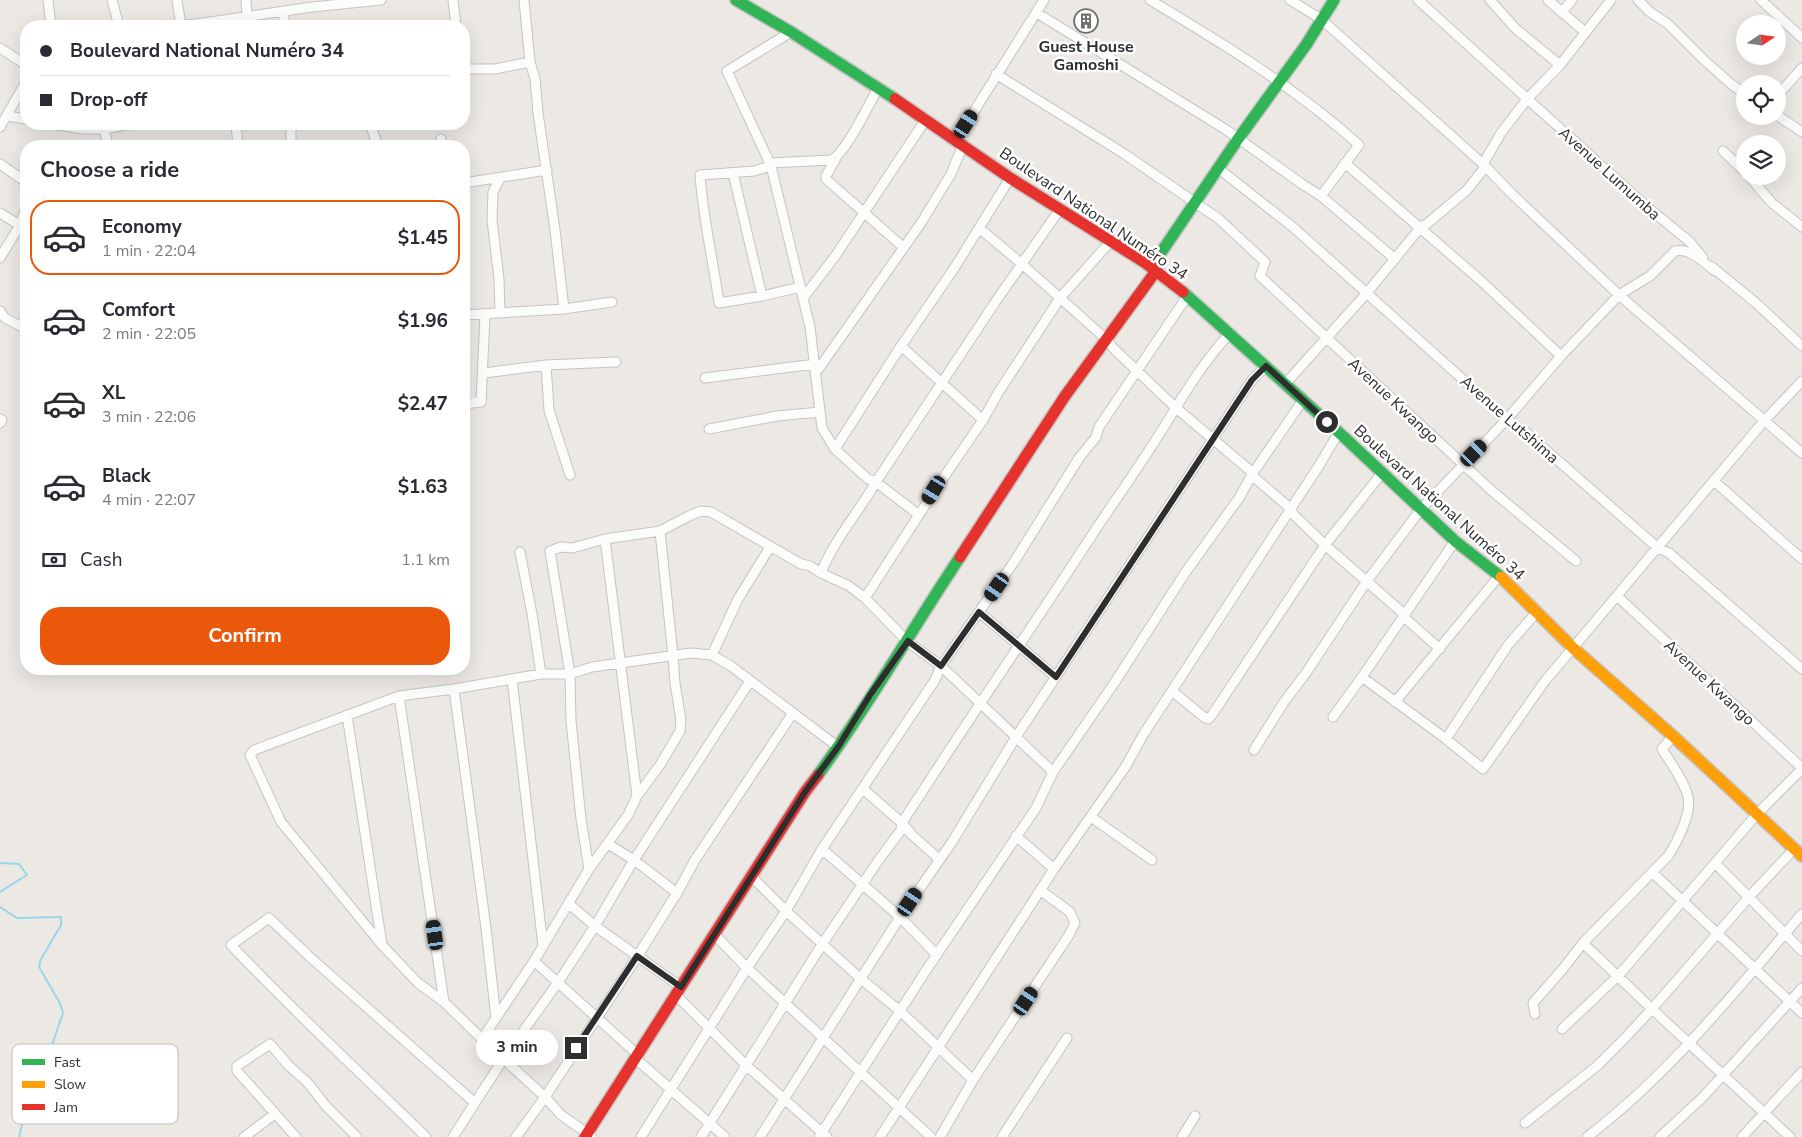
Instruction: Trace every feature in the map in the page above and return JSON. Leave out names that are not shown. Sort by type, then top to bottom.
[{"type":"main road","name":"Boulevard National Numéro 34","points":[[736,0],[791,32],[926,119],[1010,178],[1156,271],[1188,295],[1339,432],[1455,541],[1499,576],[1536,613],[1673,736],[1798,853]]},
{"type":"main road","points":[[589,1136],[636,1056],[805,792],[838,747],[870,695],[908,641],[965,549],[1065,396],[1156,271],[1156,261],[1162,249],[1278,82],[1306,46],[1320,19],[1334,0]]},
{"type":"street","points":[[48,0],[50,20]]},
{"type":"street","points":[[112,0],[117,20]]},
{"type":"street","points":[[178,0],[180,20]]},
{"type":"street","points":[[246,0],[247,16]]},
{"type":"street","points":[[234,20],[247,16],[284,12],[312,3],[381,0]]},
{"type":"street","points":[[453,0],[455,20]]},
{"type":"street","points":[[524,0],[530,62],[535,79],[556,230],[564,309]]},
{"type":"street","points":[[705,378],[815,369],[921,223],[951,174],[959,142],[996,74],[1044,0]]},
{"type":"street","points":[[1150,0],[1220,43],[1278,82],[1330,119],[1359,145],[1321,196]]},
{"type":"street","points":[[1290,0],[1320,19],[1484,165],[1619,295],[1802,454]]},
{"type":"street","name":"Avenue Lumumba","points":[[1418,0],[1646,206],[1690,242],[1715,271],[1756,303],[1802,346]]},
{"type":"street","points":[[1490,0],[1516,29],[1560,65]]},
{"type":"street","points":[[1548,0],[1585,32]]},
{"type":"street","points":[[1562,12],[1572,0]]},
{"type":"street","points":[[1285,384],[1366,294],[1420,228],[1466,190],[1484,165],[1501,133],[1527,99],[1560,65],[1611,0]]},
{"type":"street","points":[[1638,0],[1650,12],[1668,24],[1704,60],[1736,88]]},
{"type":"street","points":[[1761,0],[1802,38]]},
{"type":"street","points":[[284,12],[284,20]]},
{"type":"street","points":[[1037,13],[1225,128],[1321,196],[1395,259]]},
{"type":"street","points":[[791,32],[727,71],[771,164],[810,327],[822,428],[834,449],[868,479],[876,482],[919,516]]},
{"type":"street","points":[[0,48],[20,61]]},
{"type":"street","points":[[470,69],[495,69],[530,62]]},
{"type":"street","points":[[1786,86],[1802,68]]},
{"type":"street","points":[[996,74],[1123,153],[1194,203]]},
{"type":"street","points":[[878,88],[855,130],[836,158],[826,179],[903,247]]},
{"type":"street","points":[[0,128],[20,93]]},
{"type":"street","points":[[7,116],[20,118]]},
{"type":"street","points":[[804,297],[836,255],[863,211],[926,119]]},
{"type":"street","points":[[1786,121],[1802,132]]},
{"type":"street","points":[[1723,151],[1736,163]]},
{"type":"street","points":[[801,287],[719,303],[711,245],[701,196],[700,175],[754,171],[771,164],[831,160],[836,158]]},
{"type":"street","points":[[1345,163],[1479,279],[1561,356]]},
{"type":"street","points":[[0,164],[20,178]]},
{"type":"street","name":"Avenue Lutshima","points":[[1218,168],[1294,228],[1507,419],[1529,435],[1658,548],[1669,553],[1802,669]]},
{"type":"street","points":[[470,182],[547,170]]},
{"type":"street","points":[[734,173],[762,296]]},
{"type":"street","points":[[500,178],[493,192],[492,220],[499,279],[500,313]]},
{"type":"street","points":[[834,449],[955,267],[1010,178]]},
{"type":"street","points":[[1757,185],[1772,203],[1802,227]]},
{"type":"street","name":"Avenue Kwango","points":[[1194,203],[1219,219],[1265,262],[1260,276],[1463,465],[1523,518],[1576,561]]},
{"type":"street","points":[[821,573],[834,546],[845,529],[862,507],[876,482],[942,382],[1060,209]]},
{"type":"street","points":[[0,213],[20,225]]},
{"type":"street","points":[[979,228],[1106,339],[1114,350],[1175,407],[1253,473],[1255,478],[1291,509],[1294,515],[1325,545],[1404,614],[1406,619],[1440,649]]},
{"type":"street","points":[[0,258],[20,231]]},
{"type":"street","points":[[866,598],[934,490],[984,420],[998,393],[1032,345],[1060,298],[1110,242]]},
{"type":"street","points":[[1254,750],[1284,702],[1306,673],[1367,581],[1421,509],[1507,419],[1561,356],[1619,295],[1650,276],[1675,251],[1687,251],[1715,271]]},
{"type":"street","points":[[641,1137],[747,968],[786,910],[822,849],[936,680],[941,666],[1014,562],[1079,458],[1096,437],[1099,427],[1188,295]]},
{"type":"street","points":[[470,315],[564,309],[612,302]]},
{"type":"street","points":[[470,403],[481,402],[484,374],[485,315]]},
{"type":"street","points":[[2,318],[20,326]]},
{"type":"street","points":[[700,1137],[862,884],[901,830],[902,823],[1175,407],[1215,349],[1230,333]]},
{"type":"street","points":[[901,346],[984,420]]},
{"type":"street","points":[[484,374],[546,365],[616,362]]},
{"type":"street","points":[[546,365],[549,410],[570,475]]},
{"type":"street","points":[[760,1137],[900,917],[952,842],[1016,737],[1252,380],[1266,366]]},
{"type":"street","points":[[1362,677],[1483,769],[1545,680],[1764,421],[1802,381]]},
{"type":"street","points":[[569,904],[595,926],[637,956],[678,991],[710,1028],[747,1066],[822,1135],[859,1072],[1036,808],[1053,772],[1115,682],[1185,573],[1239,498],[1253,473],[1303,400]]},
{"type":"street","points":[[709,429],[777,416],[820,412]]},
{"type":"street","points":[[0,419],[2,420],[0,423]]},
{"type":"street","points":[[880,1137],[937,1046],[1040,890],[1126,766],[1143,735],[1291,509],[1339,432]]},
{"type":"street","points":[[1172,691],[1205,718],[1208,719],[1212,715],[1325,545],[1382,473]]},
{"type":"street","points":[[1714,481],[1802,559]]},
{"type":"street","points":[[589,870],[571,721],[570,674],[550,551],[561,547],[572,548],[605,539],[660,531],[701,511],[710,512],[801,564],[810,566],[850,586],[866,598],[908,641],[941,666],[1053,772]]},
{"type":"street","points":[[482,1039],[534,961],[589,870],[628,815],[637,796],[660,765],[680,731],[681,720],[675,683],[660,531]]},
{"type":"street","points":[[605,539],[637,796]]},
{"type":"street","points":[[1333,717],[1455,541]]},
{"type":"street","points":[[712,655],[738,599],[770,547]]},
{"type":"street","points":[[520,552],[541,674]]},
{"type":"street","points":[[1395,702],[1499,576]]},
{"type":"street","name":"Avenue Kwango","points":[[1617,596],[1802,769]]},
{"type":"street","points":[[979,612],[1056,677]]},
{"type":"street","points":[[1446,739],[1508,646],[1536,613]]},
{"type":"street","points":[[589,1136],[561,1115],[545,1097],[444,1002],[418,983],[382,945],[281,822],[250,755],[254,750],[399,696],[454,690],[474,684],[541,674],[570,674],[592,667],[691,654],[712,655],[731,666],[838,747]]},
{"type":"street","points":[[512,679],[543,946]]},
{"type":"street","points":[[453,1137],[504,1058],[595,926],[634,860],[750,680]]},
{"type":"street","points":[[454,690],[486,928],[496,1018]]},
{"type":"street","points":[[399,696],[444,1002]]},
{"type":"street","points":[[516,1137],[545,1097],[677,894],[695,860],[793,714]]},
{"type":"street","points":[[347,715],[382,945]]},
{"type":"street","points":[[1535,1014],[1533,1003],[1583,943],[1653,873],[1669,855],[1678,840],[1688,805],[1688,797],[1684,786],[1662,749],[1673,736]]},
{"type":"street","points":[[1562,1029],[1619,975],[1757,814],[1802,769]]},
{"type":"street","points":[[863,789],[939,859]]},
{"type":"street","points":[[1092,817],[1152,860]]},
{"type":"street","points":[[1016,836],[1054,869]]},
{"type":"street","points":[[608,844],[634,860],[677,894]]},
{"type":"street","points":[[822,849],[900,917],[937,955]]},
{"type":"street","points":[[1525,1123],[1597,1066],[1652,1009],[1749,897],[1798,853]]},
{"type":"street","points":[[1715,863],[1802,950]]},
{"type":"street","points":[[1653,873],[1802,1013]]},
{"type":"street","points":[[751,876],[860,979],[900,1011],[973,1080]]},
{"type":"street","points":[[940,1137],[973,1080],[1069,935],[1075,923],[1070,912],[1040,890]]},
{"type":"street","points":[[1587,1137],[1615,1115],[1689,1042],[1802,914]]},
{"type":"street","points":[[426,1137],[340,1052],[269,986],[230,945],[269,918],[310,958],[475,1103]]},
{"type":"street","points":[[714,934],[747,968],[931,1137]]},
{"type":"street","points":[[1583,943],[1790,1137]]},
{"type":"street","points":[[534,961],[597,1016],[670,1089],[725,1137]]},
{"type":"street","points":[[1660,1137],[1704,1097],[1802,988]]},
{"type":"street","points":[[1002,1137],[1068,1038]]},
{"type":"street","points":[[296,1137],[236,1069],[270,1044],[357,1137]]},
{"type":"street","points":[[1742,1137],[1802,1072]]},
{"type":"street","points":[[244,1137],[275,1114]]},
{"type":"street","points":[[1182,1137],[1195,1116]]},
{"type":"waterway","points":[[0,863],[19,864],[27,875],[0,892]]},
{"type":"waterway","points":[[0,907],[17,918],[61,917],[61,925],[41,959],[39,967],[60,1003],[63,1013],[52,1044]]},
{"type":"waterway","points":[[19,1137],[23,1124]]},
{"type":"traffic: fast","points":[[736,0],[791,32],[895,99]]},
{"type":"traffic: fast","points":[[1158,257],[1238,139],[1306,45],[1334,0]]},
{"type":"traffic: fast","points":[[1183,292],[1345,438],[1455,541],[1501,577]]},
{"type":"traffic: fast","points":[[818,775],[855,722],[960,557]]},
{"type":"traffic: slow","points":[[1501,577],[1573,648],[1673,736],[1802,856]]},
{"type":"traffic: jam","points":[[895,99],[1010,178],[1144,262],[1183,292]]},
{"type":"traffic: jam","points":[[960,557],[1065,396],[1156,271],[1158,257]]},
{"type":"traffic: jam","points":[[585,1137],[805,792],[818,775]]},
{"type":"place","name":"Guest House Gamoshi","points":[[1086,21]]},
{"type":"route","points":[[576,1048],[637,956],[681,987],[805,792],[838,747],[870,695],[908,641],[941,666],[979,612],[1056,677],[1252,380],[1266,366],[1327,422]]}]
